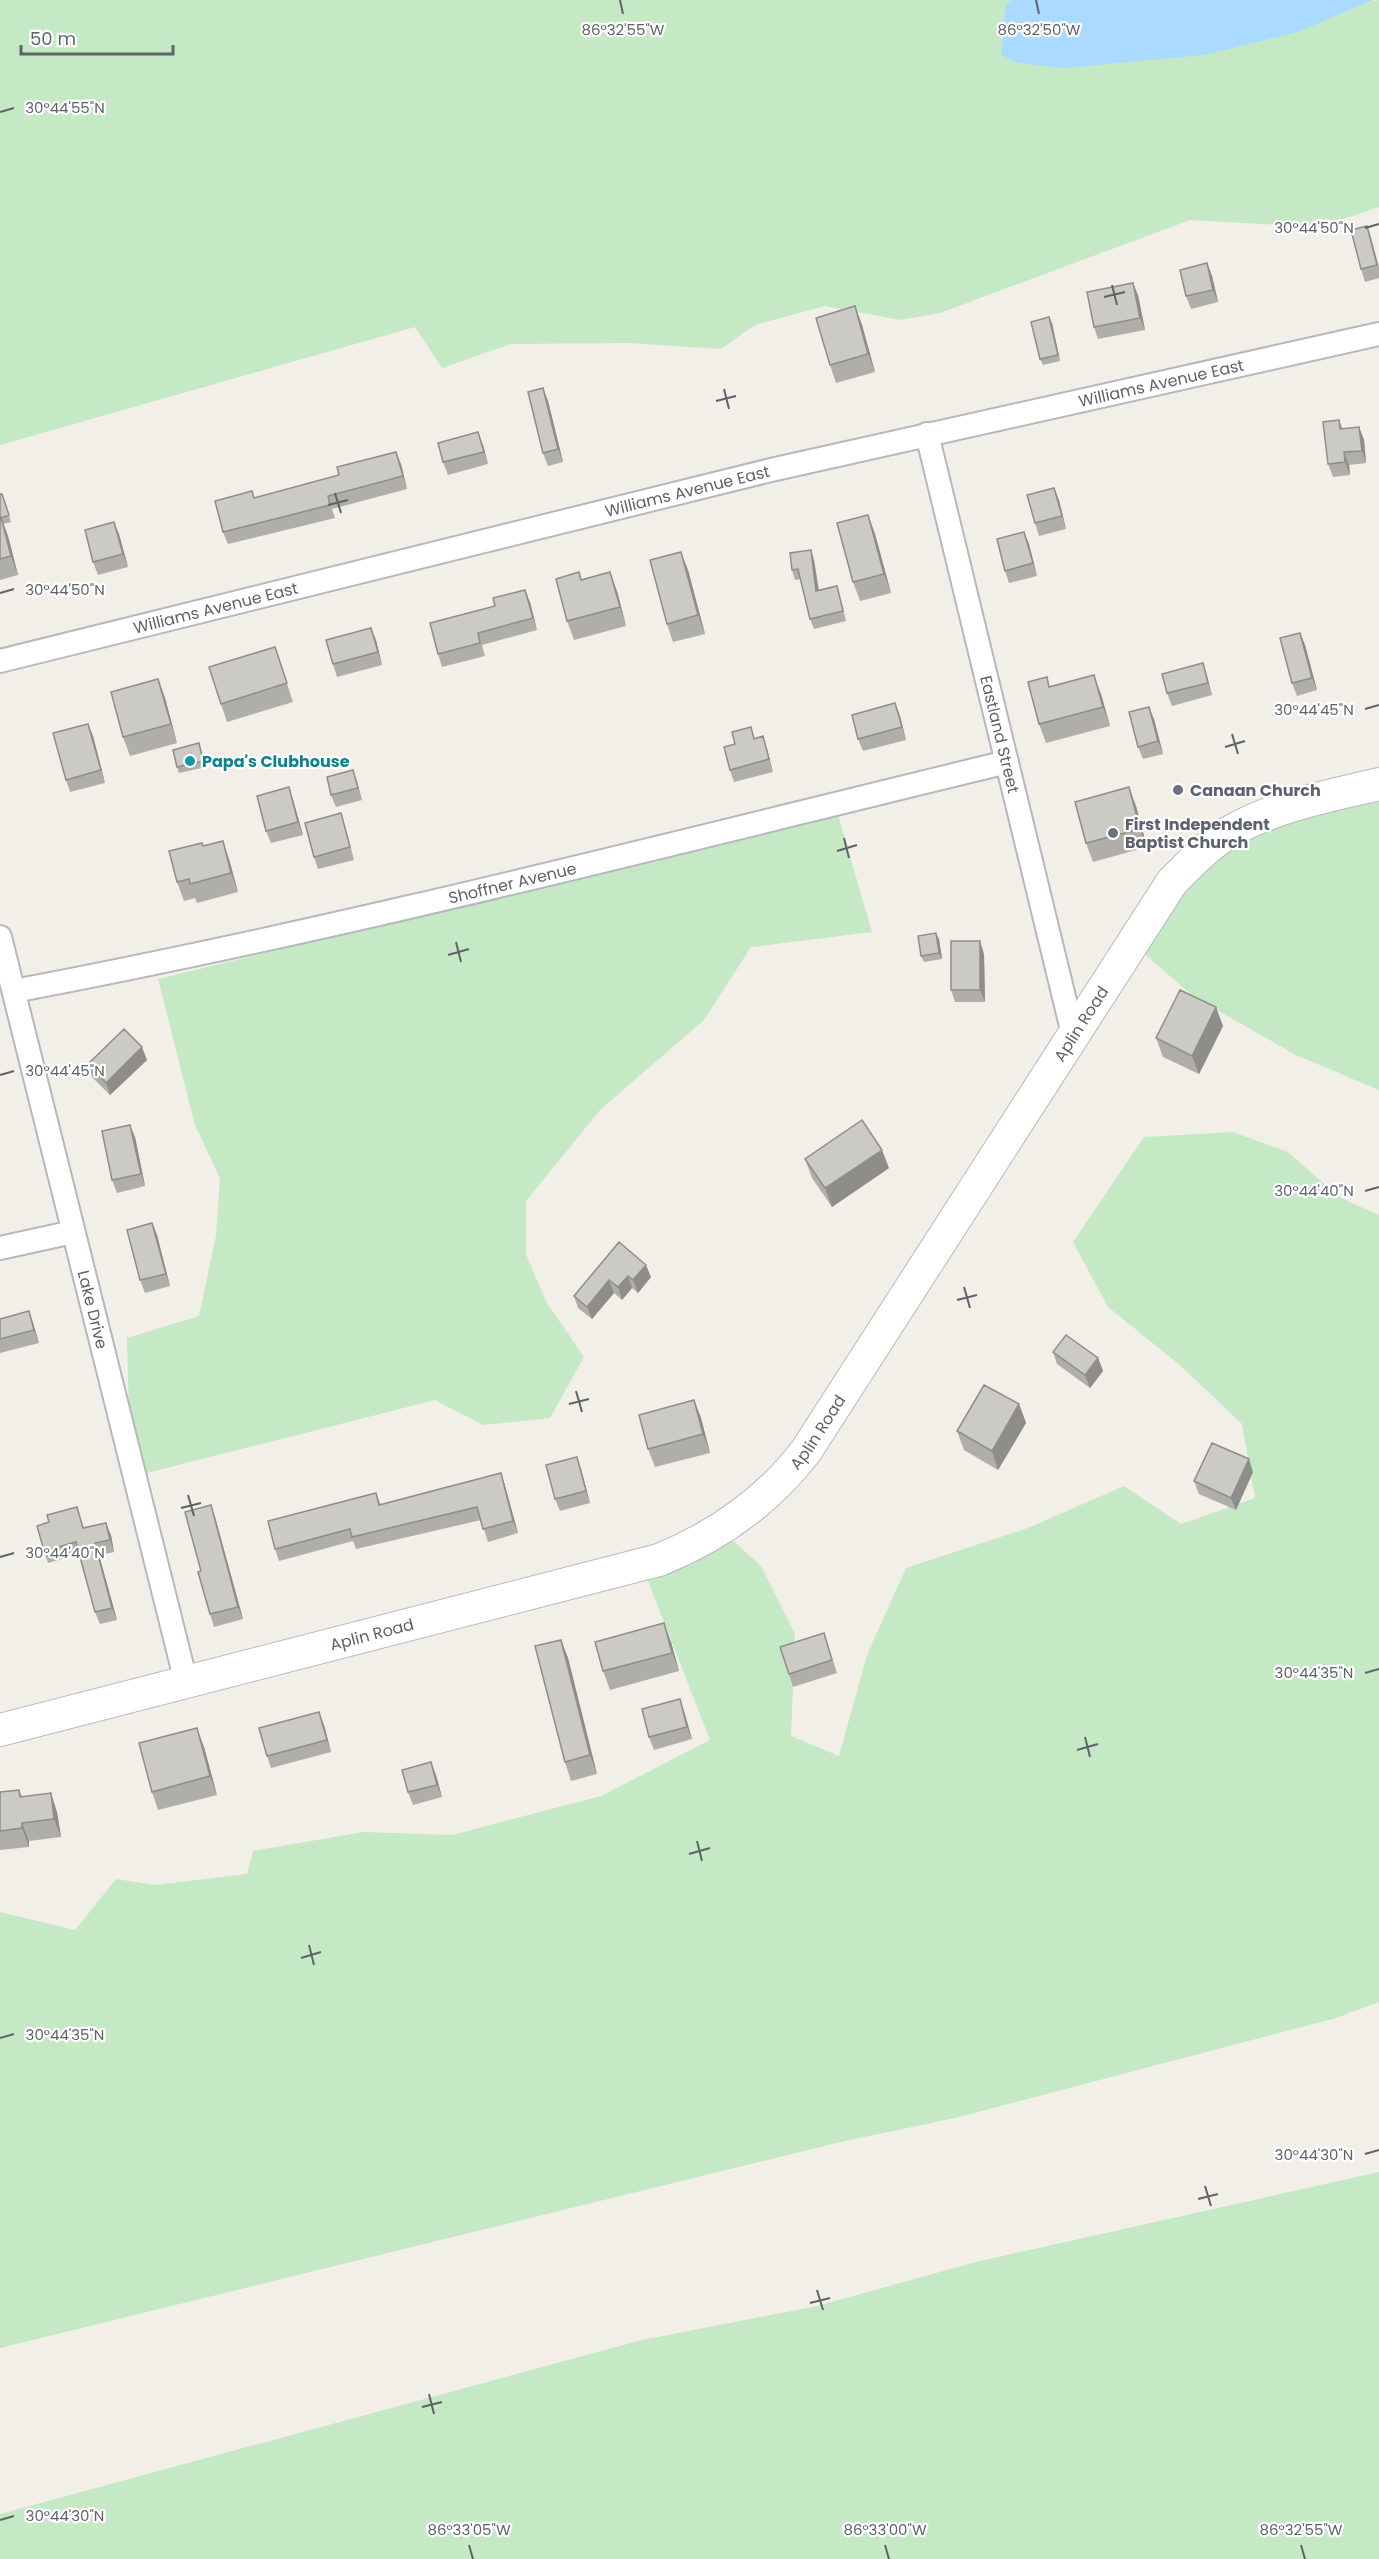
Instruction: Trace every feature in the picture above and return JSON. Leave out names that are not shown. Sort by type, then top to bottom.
[{"type":"street","name":"Williams Avenue East","points":[[0,661],[927,434],[1379,334]]},
{"type":"street","name":"Eastland Street","points":[[927,434],[1073,1034]]},
{"type":"street","name":"Shoffner Avenue","points":[[14,991],[141,967],[315,928],[1007,762]]},
{"type":"street","name":"Aplin Road","points":[[0,1730],[659,1560],[694,1546],[731,1524],[779,1484],[806,1451],[1161,896],[1198,855],[1226,834],[1264,816],[1379,784]]},
{"type":"street","name":"Lake Drive","points":[[0,938],[186,1682]]},
{"type":"street","points":[[0,1248],[73,1232]]},
{"type":"green space","points":[[0,0],[1012,0],[1006,4],[1002,55],[1379,0],[1379,207],[1320,227],[1190,220],[940,313],[900,320],[825,306],[755,325],[721,349],[629,343],[511,344],[442,368],[415,327],[0,445]]},
{"type":"green space","points":[[1379,796],[1379,1090],[1296,1055],[1194,997],[1140,950],[1205,864],[1268,827]]},
{"type":"green space","points":[[838,815],[872,932],[751,947],[704,1020],[600,1110],[526,1201],[526,1255],[547,1303],[584,1357],[550,1418],[483,1425],[435,1400],[147,1473],[129,1413],[127,1338],[199,1316],[216,1236],[220,1178],[195,1125],[158,979]]},
{"type":"green space","points":[[1233,1132],[1288,1152],[1339,1197],[1379,1215],[1379,2002],[1336,2018],[955,2118],[845,2141],[0,2348],[0,1912],[75,1930],[116,1879],[155,1885],[247,1874],[253,1851],[364,1832],[452,1835],[601,1796],[710,1740],[646,1576],[730,1538],[761,1566],[795,1634],[791,1736],[839,1756],[867,1655],[906,1568],[1028,1528],[1124,1486],[1181,1524],[1255,1498],[1242,1424],[1181,1366],[1108,1307],[1073,1242],[1144,1137]]},
{"type":"green space","points":[[1379,2172],[1379,2559],[0,2559],[0,2514],[642,2340],[817,2306],[976,2262]]},
{"type":"water","points":[[1012,0],[1373,0],[1298,32],[1204,55],[1064,68],[1018,63],[1001,55],[1006,4]]},
{"type":"building","points":[[1367,226],[1377,265],[1361,269],[1351,230]]},
{"type":"building","points":[[1207,263],[1213,290],[1186,296],[1180,270]]},
{"type":"building","points":[[1133,283],[1140,318],[1094,327],[1087,292]]},
{"type":"building","points":[[855,306],[868,354],[830,365],[816,318]]},
{"type":"building","points":[[1049,317],[1058,355],[1040,359],[1031,322]]},
{"type":"building","points":[[543,388],[558,449],[543,453],[528,392]]},
{"type":"building","points":[[1339,420],[1340,429],[1359,427],[1362,451],[1344,452],[1345,462],[1328,464],[1323,422]]},
{"type":"building","points":[[478,432],[484,452],[443,462],[438,443]]},
{"type":"building","points":[[396,452],[403,476],[328,496],[330,505],[223,532],[215,501],[252,491],[254,498],[339,475],[337,467]]},
{"type":"building","points":[[1054,488],[1062,516],[1035,523],[1027,495]]},
{"type":"building","points":[[0,494],[2,494],[9,515],[1,518],[0,518]]},
{"type":"building","points":[[868,515],[884,574],[853,582],[837,523]]},
{"type":"building","points":[[0,518],[11,556],[0,559]]},
{"type":"building","points":[[114,522],[123,554],[93,562],[85,530]]},
{"type":"building","points":[[1024,532],[1033,563],[1005,571],[997,539]]},
{"type":"building","points":[[811,550],[816,591],[837,586],[843,611],[810,619],[798,569],[792,570],[790,553]]},
{"type":"building","points":[[681,552],[698,615],[667,624],[650,560]]},
{"type":"building","points":[[579,572],[581,580],[610,572],[620,607],[567,621],[556,579]]},
{"type":"building","points":[[525,590],[533,618],[478,633],[480,643],[438,654],[430,623],[495,606],[493,598]]},
{"type":"building","points":[[371,628],[378,652],[333,664],[326,640]]},
{"type":"building","points":[[1300,633],[1312,678],[1292,683],[1280,638]]},
{"type":"building","points":[[275,647],[287,683],[221,704],[209,667]]},
{"type":"building","points":[[1203,663],[1208,683],[1167,693],[1162,674]]},
{"type":"building","points":[[1094,675],[1103,707],[1039,724],[1028,682],[1047,677],[1049,687]]},
{"type":"building","points":[[158,679],[171,724],[123,737],[111,692]]},
{"type":"building","points":[[895,703],[902,727],[858,739],[852,715]]},
{"type":"building","points":[[1149,707],[1158,741],[1138,747],[1129,712]]},
{"type":"building","points":[[88,724],[101,770],[66,780],[53,733]]},
{"type":"building","points":[[751,727],[754,739],[763,736],[769,759],[730,770],[724,747],[735,744],[732,732]]},
{"type":"building","name":"Papa's Clubhouse","points":[[199,743],[203,761],[177,767],[173,750]]},
{"type":"building","points":[[353,770],[358,788],[331,795],[327,777]]},
{"type":"building","points":[[289,787],[298,822],[266,831],[257,796]]},
{"type":"building","points":[[1129,787],[1140,829],[1086,843],[1075,802]]},
{"type":"building","points":[[341,813],[350,847],[314,857],[305,823]]},
{"type":"building","points":[[223,841],[231,873],[190,884],[189,879],[177,882],[169,851],[202,843],[203,846]]},
{"type":"building","points":[[936,933],[939,953],[921,956],[918,936]]},
{"type":"building","points":[[951,941],[980,941],[980,990],[951,990]]},
{"type":"building","points":[[1180,990],[1216,1007],[1192,1056],[1156,1038]]},
{"type":"building","points":[[124,1029],[142,1047],[106,1083],[88,1064]]},
{"type":"building","points":[[862,1120],[882,1150],[825,1188],[805,1159]]},
{"type":"building","points":[[130,1125],[141,1174],[112,1180],[102,1131]]},
{"type":"building","points":[[152,1223],[166,1274],[140,1280],[127,1230]]},
{"type":"building","points":[[619,1242],[646,1265],[633,1280],[628,1276],[618,1287],[609,1280],[587,1307],[574,1296]]},
{"type":"building","points":[[29,1311],[34,1330],[0,1339],[0,1319]]},
{"type":"building","points":[[1066,1335],[1098,1358],[1085,1375],[1053,1352]]},
{"type":"building","points":[[984,1385],[1019,1404],[992,1451],[957,1431]]},
{"type":"building","points":[[694,1400],[703,1434],[648,1449],[639,1415]]},
{"type":"building","points":[[1212,1443],[1249,1459],[1231,1498],[1194,1481]]},
{"type":"building","points":[[577,1457],[586,1491],[555,1499],[546,1465]]},
{"type":"building","points":[[501,1473],[513,1521],[483,1529],[477,1507],[352,1537],[350,1529],[275,1549],[268,1521],[376,1493],[379,1505]]},
{"type":"building","points":[[211,1505],[238,1607],[210,1614],[185,1512]]},
{"type":"building","points":[[77,1507],[83,1528],[106,1523],[110,1540],[95,1543],[112,1608],[95,1612],[76,1542],[44,1551],[37,1526],[49,1522],[47,1515]]},
{"type":"building","points":[[664,1623],[672,1653],[603,1671],[595,1642]]},
{"type":"building","points":[[824,1633],[832,1660],[789,1674],[780,1647]]},
{"type":"building","points":[[561,1640],[590,1755],[565,1762],[535,1646]]},
{"type":"building","points":[[680,1699],[687,1727],[649,1737],[642,1709]]},
{"type":"building","points":[[319,1712],[327,1740],[267,1756],[259,1728]]},
{"type":"building","points":[[197,1728],[210,1776],[152,1792],[139,1743]]},
{"type":"building","points":[[431,1762],[437,1785],[408,1792],[402,1770]]},
{"type":"building","points":[[19,1790],[20,1797],[51,1793],[54,1819],[22,1823],[22,1828],[0,1831],[0,1792]]},
{"type":"place","name":"Papa's Clubhouse","points":[[190,761]]},
{"type":"place","name":"Canaan Church","points":[[1178,790]]},
{"type":"place","name":"First Independent Baptist Church","points":[[1113,833]]}]
